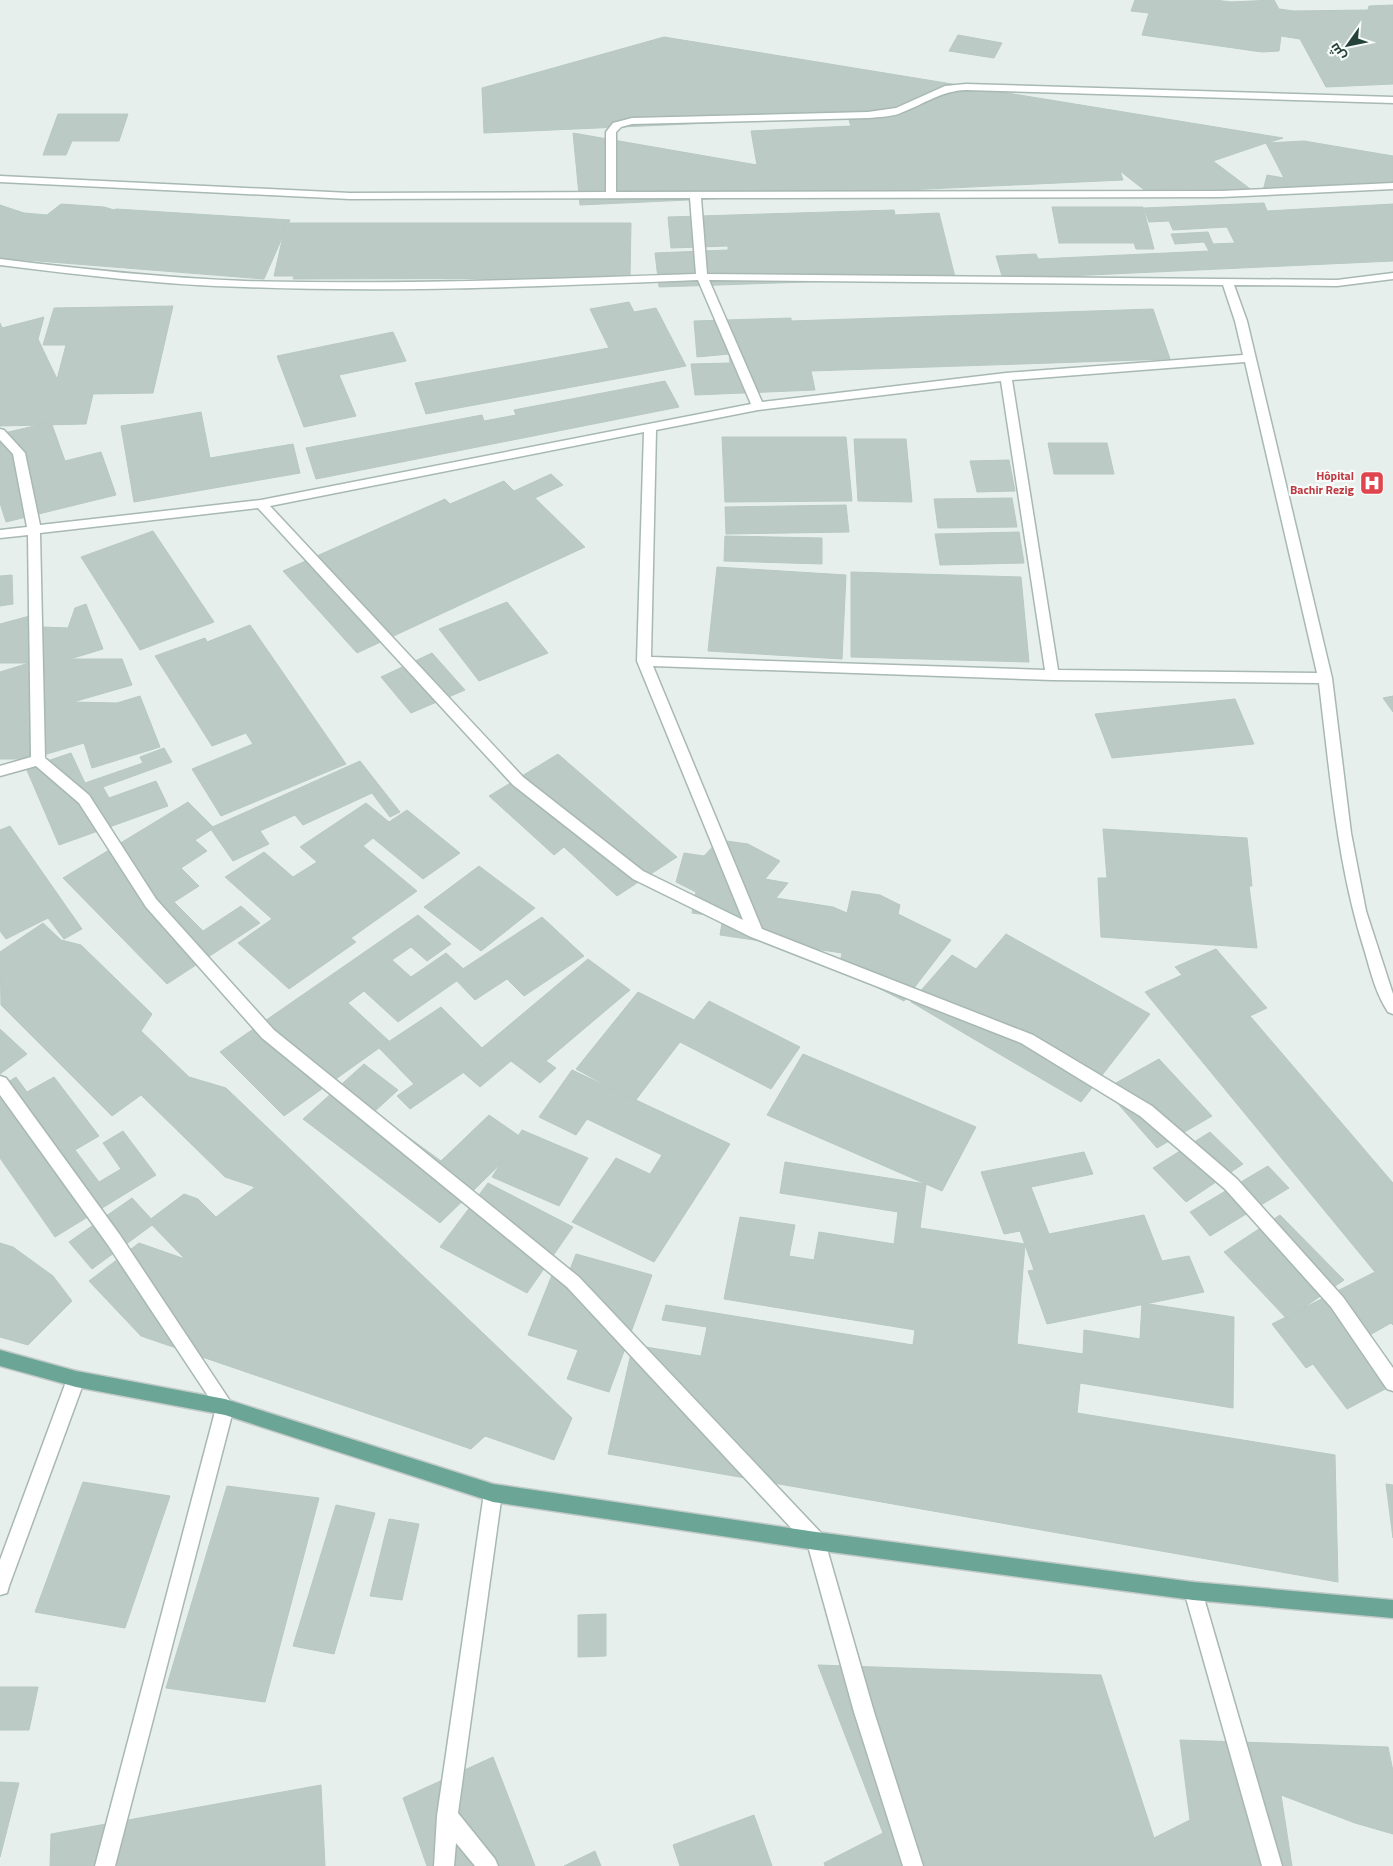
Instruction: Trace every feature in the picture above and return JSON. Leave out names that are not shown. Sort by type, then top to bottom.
[{"type":"main road","points":[[0,1358],[76,1379],[225,1407],[493,1493],[816,1542],[1193,1591],[1393,1610]]},
{"type":"street","points":[[611,195],[611,132],[617,125],[632,121],[868,115],[898,111],[934,93],[949,88],[966,87],[1393,100]]},
{"type":"street","points":[[0,179],[350,196],[1221,194],[1393,186]]},
{"type":"street","points":[[695,194],[702,277],[758,406]]},
{"type":"street","points":[[0,262],[96,274],[244,284],[446,286],[702,277],[1337,283],[1393,276]]},
{"type":"street","points":[[1227,281],[1240,321],[1325,678],[1344,833],[1359,911],[1388,999],[1393,1008]]},
{"type":"street","points":[[0,534],[261,504],[650,429],[758,406],[1006,377],[1248,358]]},
{"type":"street","points":[[1006,377],[1052,675]]},
{"type":"street","points":[[650,429],[644,661],[756,933]]},
{"type":"street","points":[[0,433],[19,453],[34,529],[38,760],[84,799],[151,903],[268,1034],[573,1282],[816,1542],[864,1712],[914,1866]]},
{"type":"street","points":[[261,504],[518,781],[638,875],[756,933],[1027,1039],[1146,1111],[1231,1184],[1336,1302],[1393,1383]]},
{"type":"street","points":[[644,661],[1052,675],[1325,678]]},
{"type":"street","points":[[0,771],[38,760]]},
{"type":"street","points":[[0,1083],[114,1240],[225,1407],[105,1866]]},
{"type":"street","points":[[0,1586],[76,1379]]},
{"type":"street","points":[[444,1866],[447,1816],[493,1493]]},
{"type":"street","points":[[1193,1591],[1272,1866]]},
{"type":"street","points":[[447,1816],[488,1866]]},
{"type":"building","points":[[1135,0],[1215,0],[1231,2],[1274,0],[1279,9],[1294,11],[1368,10],[1369,6],[1393,5],[1393,84],[1326,87],[1300,39],[1281,36],[1279,51],[1262,52],[1142,35],[1149,13],[1131,11]]},
{"type":"building","points":[[958,35],[1002,43],[994,58],[949,51]]},
{"type":"building","points":[[664,37],[1283,138],[1267,143],[1304,141],[1393,156],[1393,189],[1262,195],[1267,175],[1284,178],[1266,143],[1213,161],[1253,191],[1152,196],[1120,171],[1123,180],[580,205],[573,133],[757,165],[751,131],[851,126],[848,117],[484,133],[482,88]]},
{"type":"building","points":[[58,114],[128,114],[119,141],[72,141],[66,155],[43,155]]},
{"type":"building","points":[[1264,203],[1267,211],[1393,204],[1393,261],[1003,279],[996,256],[1036,254],[1038,259],[1209,251],[1204,242],[1175,244],[1171,234],[1208,232],[1213,244],[1235,243],[1227,227],[1173,230],[1169,221],[1149,222],[1144,208]]},
{"type":"building","points":[[61,204],[104,207],[114,210],[290,220],[264,279],[0,258],[0,205],[24,213],[47,215]]},
{"type":"building","points":[[1052,207],[1143,207],[1154,249],[1136,249],[1134,243],[1059,243]]},
{"type":"building","points":[[894,210],[895,215],[939,213],[955,277],[659,287],[655,253],[728,250],[728,246],[671,248],[668,217]]},
{"type":"building","points":[[286,223],[631,223],[630,278],[293,279],[294,276],[274,276]]},
{"type":"building","points":[[629,302],[634,312],[656,308],[686,366],[426,414],[415,383],[609,348],[590,309]]},
{"type":"building","points":[[173,306],[153,393],[93,394],[86,424],[0,426],[0,323],[2,328],[44,317],[38,339],[57,379],[66,345],[43,345],[54,308]]},
{"type":"building","points":[[1153,309],[1170,359],[811,371],[815,390],[695,395],[691,364],[730,363],[729,354],[697,357],[694,321],[791,318],[791,321]]},
{"type":"building","points":[[393,332],[406,361],[339,375],[356,416],[304,427],[277,356]]},
{"type":"building","points":[[665,381],[679,407],[316,479],[306,448],[482,415],[484,421],[516,415],[514,410]]},
{"type":"building","points":[[201,412],[210,458],[293,444],[300,473],[134,502],[121,426]]},
{"type":"building","points":[[51,422],[65,461],[101,452],[116,495],[6,522],[0,503],[0,434]]},
{"type":"building","points":[[722,437],[846,437],[852,501],[725,502]]},
{"type":"building","points":[[854,439],[906,439],[912,502],[858,501]]},
{"type":"building","points":[[1048,443],[1107,443],[1114,474],[1054,474]]},
{"type":"building","points":[[1009,460],[1015,491],[977,492],[970,461]]},
{"type":"building","points":[[551,474],[563,485],[535,498],[585,547],[357,653],[283,571],[445,499],[450,504],[504,481],[514,491]]},
{"type":"building","points":[[1012,498],[1017,527],[938,528],[934,499]]},
{"type":"building","points":[[846,505],[849,532],[726,534],[725,507]]},
{"type":"building","points":[[153,531],[214,622],[140,650],[81,557]]},
{"type":"building","points":[[1019,532],[1024,563],[940,565],[935,534]]},
{"type":"building","points":[[725,536],[822,538],[822,564],[724,561]]},
{"type":"building","points":[[717,567],[846,575],[842,659],[708,651]]},
{"type":"building","points":[[851,572],[1021,577],[1029,662],[851,657]]},
{"type":"building","points":[[12,575],[13,604],[0,606],[0,576]]},
{"type":"building","points":[[507,602],[548,653],[479,681],[439,629]]},
{"type":"building","points":[[86,604],[103,649],[70,659],[122,659],[132,685],[73,702],[117,703],[140,696],[160,747],[92,768],[84,743],[30,759],[0,759],[0,672],[29,663],[0,663],[0,624],[37,614],[42,627],[68,628],[75,608]]},
{"type":"building","points":[[250,625],[346,764],[221,816],[192,769],[253,744],[246,733],[212,746],[155,656],[205,638],[207,642]]},
{"type":"building","points":[[432,653],[465,690],[411,713],[381,677]]},
{"type":"building","points":[[1393,696],[1393,712],[1383,698]]},
{"type":"building","points":[[1235,699],[1254,744],[1112,758],[1095,714]]},
{"type":"building","points":[[164,748],[172,762],[103,787],[109,798],[156,781],[168,806],[59,845],[26,768],[71,753],[85,783],[143,763],[140,757]]},
{"type":"building","points":[[558,754],[677,857],[617,896],[564,847],[554,855],[489,796]]},
{"type":"building","points":[[360,761],[400,812],[390,817],[372,793],[303,825],[295,815],[260,831],[269,844],[233,861],[210,828]]},
{"type":"building","points":[[188,802],[214,828],[195,840],[207,851],[181,868],[199,886],[174,902],[203,931],[241,906],[260,923],[167,984],[63,878]]},
{"type":"building","points":[[366,803],[389,822],[407,810],[460,853],[423,879],[373,838],[363,846],[417,891],[351,938],[356,942],[289,989],[238,943],[272,919],[225,877],[264,852],[293,877],[317,862],[300,847]]},
{"type":"building","points":[[10,826],[82,929],[64,939],[48,918],[6,939],[0,931],[0,830]]},
{"type":"building","points":[[1103,829],[1247,838],[1252,886],[1249,886],[1257,948],[1101,937],[1098,878],[1107,878]]},
{"type":"building","points":[[719,840],[748,844],[780,861],[765,879],[788,883],[776,898],[833,907],[847,913],[852,891],[880,895],[900,905],[898,914],[951,940],[904,1001],[839,968],[842,953],[720,935],[723,917],[692,913],[696,892],[676,882],[684,853],[704,856]]},
{"type":"building","points":[[479,866],[535,908],[481,951],[424,907]]},
{"type":"building","points":[[418,915],[451,944],[427,961],[411,947],[392,960],[411,977],[446,953],[468,973],[398,1022],[364,991],[348,1003],[389,1041],[284,1116],[220,1052]]},
{"type":"building","points":[[542,917],[584,956],[524,996],[507,979],[475,1000],[452,976]]},
{"type":"building","points":[[43,923],[61,940],[81,945],[152,1014],[141,1031],[189,1077],[226,1088],[572,1418],[554,1460],[485,1436],[471,1449],[141,1336],[89,1281],[139,1243],[185,1259],[148,1221],[184,1194],[198,1199],[216,1217],[255,1187],[225,1177],[141,1095],[112,1116],[1,1005],[0,952]]},
{"type":"building","points":[[1006,934],[1150,1014],[1081,1102],[911,1002],[952,955],[976,969]]},
{"type":"building","points":[[1216,949],[1267,1008],[1250,1016],[1393,1183],[1393,1325],[1391,1323],[1368,1336],[1393,1367],[1393,1385],[1347,1409],[1313,1364],[1306,1368],[1272,1324],[1375,1272],[1145,992],[1182,975],[1175,967]]},
{"type":"building","points":[[588,959],[630,990],[546,1061],[556,1068],[540,1083],[511,1061],[480,1087],[458,1068]]},
{"type":"building","points":[[638,992],[694,1020],[709,1001],[800,1047],[771,1089],[680,1042],[635,1101],[576,1069]]},
{"type":"building","points":[[441,1007],[489,1055],[410,1109],[397,1096],[414,1084],[379,1048]]},
{"type":"building","points":[[0,1029],[27,1054],[0,1074]]},
{"type":"building","points":[[803,1054],[976,1127],[942,1191],[767,1115]]},
{"type":"building","points":[[1159,1059],[1212,1116],[1157,1148],[1105,1089]]},
{"type":"building","points":[[364,1064],[398,1090],[374,1112],[441,1161],[489,1115],[525,1140],[440,1223],[303,1119]]},
{"type":"building","points":[[572,1070],[730,1144],[654,1262],[572,1222],[616,1158],[650,1174],[662,1155],[587,1119],[576,1135],[539,1117]]},
{"type":"building","points":[[16,1077],[27,1092],[54,1077],[99,1136],[75,1150],[99,1182],[121,1169],[103,1143],[123,1131],[156,1175],[55,1237],[0,1158],[0,1087]]},
{"type":"building","points":[[522,1130],[588,1158],[559,1206],[492,1177]]},
{"type":"building","points":[[1210,1132],[1243,1164],[1186,1202],[1153,1168]]},
{"type":"building","points":[[1084,1152],[1093,1174],[1031,1187],[1049,1234],[1144,1215],[1162,1261],[1189,1256],[1204,1292],[1047,1324],[1028,1271],[1034,1270],[1020,1231],[1004,1234],[981,1172]]},
{"type":"building","points":[[785,1162],[926,1184],[920,1228],[1025,1244],[1017,1344],[1083,1354],[1084,1330],[1140,1339],[1142,1303],[1234,1317],[1233,1408],[1080,1383],[1077,1413],[1335,1455],[1338,1582],[608,1454],[633,1345],[701,1356],[707,1327],[662,1320],[666,1305],[913,1345],[915,1330],[724,1299],[740,1217],[795,1225],[789,1256],[814,1260],[819,1232],[894,1244],[898,1212],[780,1193]]},
{"type":"building","points":[[1268,1166],[1289,1188],[1210,1236],[1190,1212]]},
{"type":"building","points":[[488,1183],[573,1227],[527,1293],[440,1247]]},
{"type":"building","points":[[132,1198],[155,1223],[92,1269],[69,1242]]},
{"type":"building","points":[[1280,1215],[1344,1280],[1287,1319],[1224,1252]]},
{"type":"building","points":[[0,1243],[13,1247],[53,1276],[72,1301],[28,1345],[0,1337]]},
{"type":"building","points":[[576,1254],[652,1275],[609,1392],[567,1379],[578,1350],[528,1335],[552,1275],[566,1280]]},
{"type":"building","points":[[83,1482],[170,1496],[125,1628],[35,1612]]},
{"type":"building","points":[[1386,1484],[1393,1485],[1393,1538]]},
{"type":"building","points":[[227,1486],[319,1498],[265,1702],[166,1688]]},
{"type":"building","points":[[336,1505],[375,1513],[334,1654],[293,1646]]},
{"type":"building","points":[[389,1519],[419,1524],[402,1600],[370,1596]]},
{"type":"building","points":[[606,1614],[606,1656],[578,1657],[578,1615]]},
{"type":"building","points":[[818,1665],[1101,1675],[1154,1838],[1190,1820],[1180,1740],[1388,1747],[1393,1771],[1393,1834],[1355,1823],[1281,1795],[1292,1866],[825,1866],[824,1863],[883,1833]]},
{"type":"building","points":[[0,1687],[38,1687],[29,1730],[0,1730]]},
{"type":"building","points":[[493,1757],[535,1866],[427,1866],[403,1798]]},
{"type":"building","points":[[0,1782],[19,1783],[0,1857]]},
{"type":"building","points":[[321,1785],[325,1866],[50,1866],[51,1834]]},
{"type":"building","points":[[754,1815],[772,1866],[680,1866],[673,1845]]},
{"type":"building","points":[[595,1851],[601,1866],[564,1866]]},
{"type":"place","name":"Hôpital Bachir Rezig","points":[[1372,483]]}]
